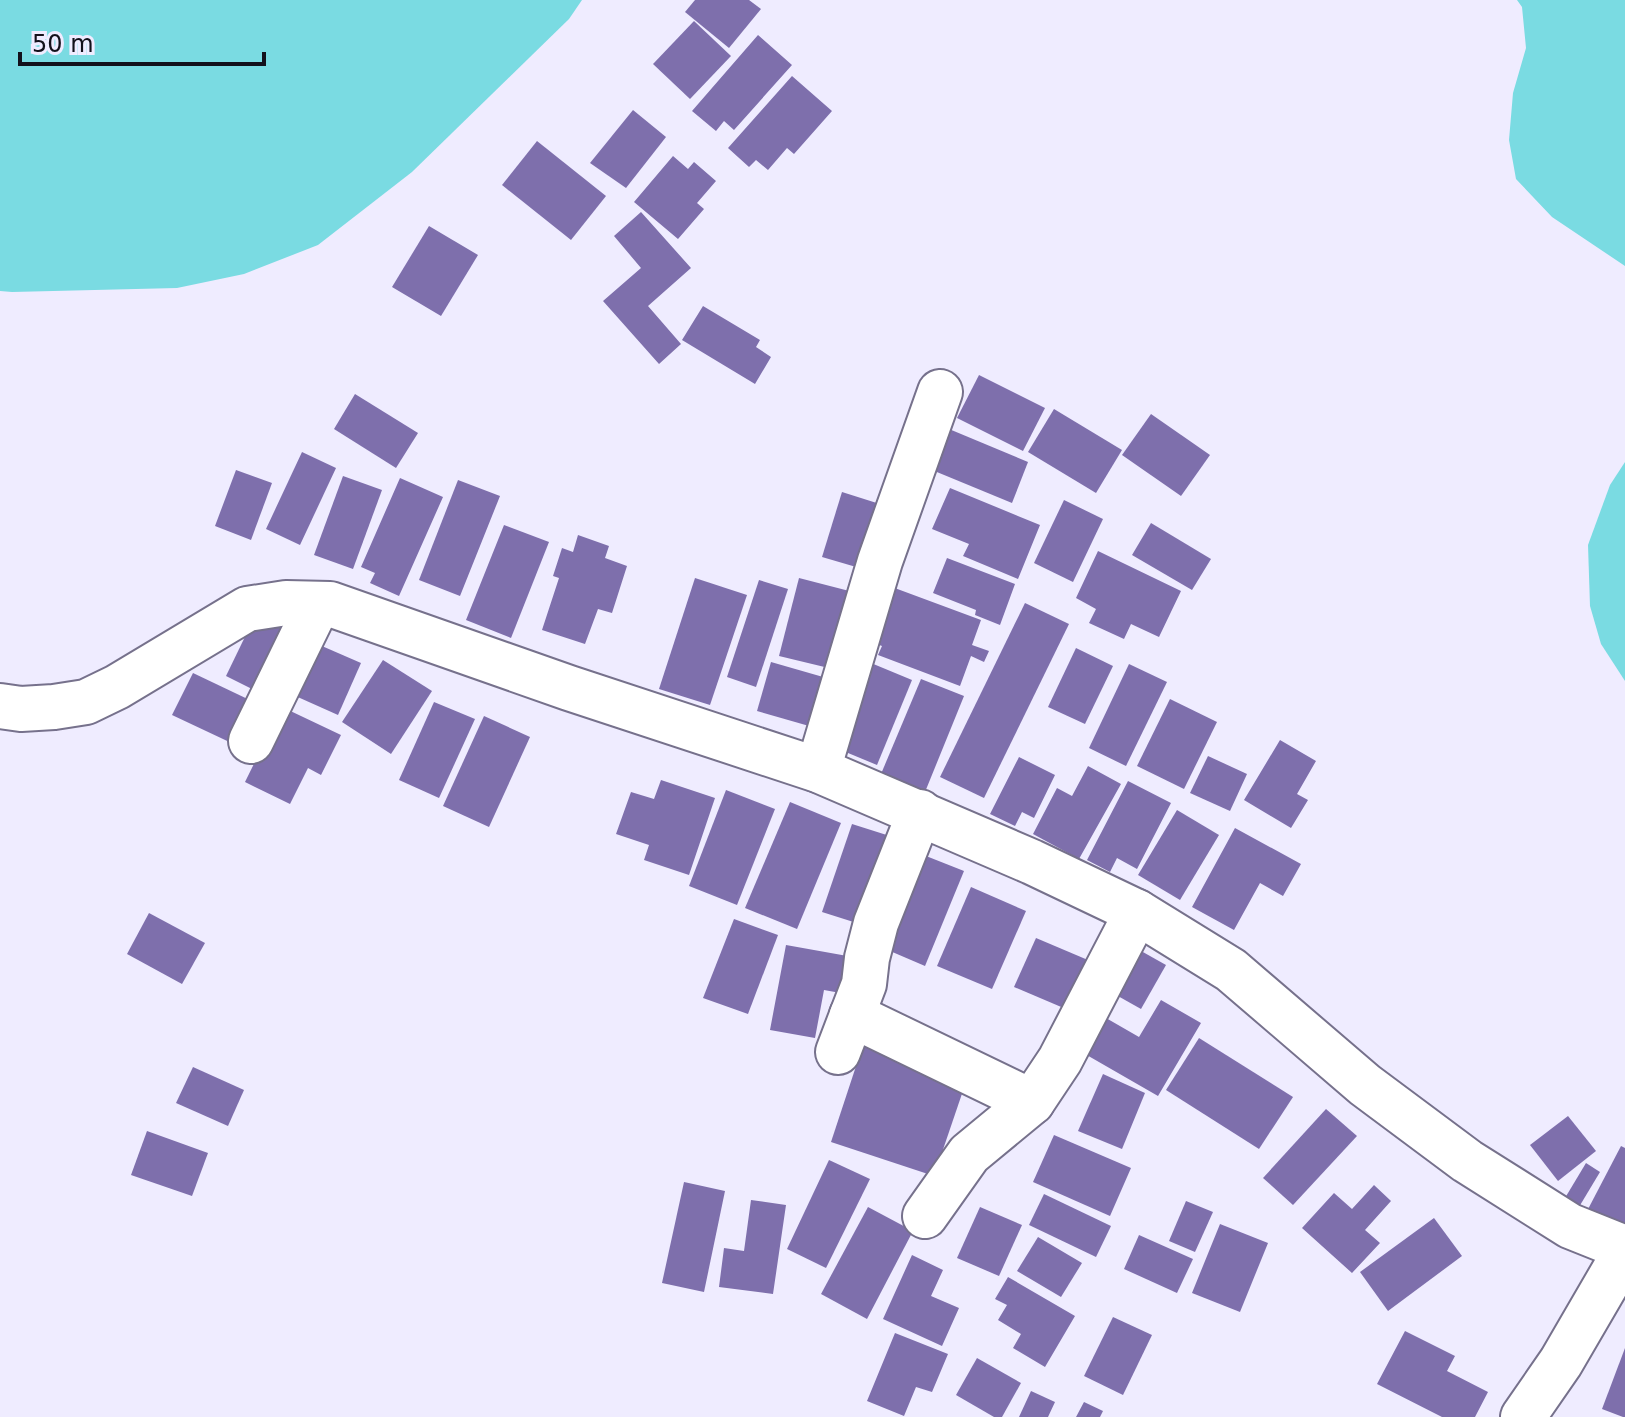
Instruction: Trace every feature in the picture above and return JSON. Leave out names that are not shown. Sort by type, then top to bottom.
[{"type":"main road","points":[[818,770],[880,561],[940,392]]},
{"type":"main road","points":[[0,706],[21,709],[86,702],[117,687],[247,609],[286,603],[330,604],[569,688],[818,770],[1032,862],[1137,912],[1231,970],[1365,1085],[1467,1161],[1570,1226],[1625,1250],[1561,1362],[1523,1417]]},
{"type":"main road","points":[[251,741],[318,604]]},
{"type":"main road","points":[[920,812],[876,923],[864,984],[845,1033],[1032,1102]]},
{"type":"main road","points":[[925,1216],[969,1154],[1032,1102],[1060,1060],[1137,912]]},
{"type":"water","points":[[0,0],[582,0],[569,19],[412,172],[318,245],[244,274],[177,288],[12,292],[0,291]]},
{"type":"water","points":[[1517,0],[1625,0],[1625,266],[1552,217],[1516,179],[1509,140],[1513,93],[1526,48],[1522,7]]},
{"type":"water","points":[[1625,462],[1625,681],[1601,644],[1590,606],[1588,545],[1610,485]]},
{"type":"building","points":[[695,0],[749,0],[761,9],[729,48],[685,12]]},
{"type":"building","points":[[694,21],[731,56],[690,99],[653,64]]},
{"type":"building","points":[[758,35],[792,65],[734,130],[724,121],[716,131],[692,111]]},
{"type":"building","points":[[792,76],[832,111],[794,154],[787,148],[768,170],[756,160],[749,167],[728,148]]},
{"type":"building","points":[[633,110],[666,137],[626,188],[590,163]]},
{"type":"building","points":[[537,141],[606,196],[571,240],[502,185]]},
{"type":"building","points":[[673,156],[688,169],[694,162],[716,181],[697,203],[704,209],[678,239],[634,202]]},
{"type":"building","points":[[641,212],[691,268],[648,306],[681,344],[659,364],[603,301],[641,268],[614,236]]},
{"type":"building","points":[[429,226],[478,255],[441,316],[392,287]]},
{"type":"building","points":[[703,306],[760,340],[756,347],[771,357],[755,384],[682,340]]},
{"type":"building","points":[[979,375],[1045,408],[1023,451],[957,418]]},
{"type":"building","points":[[355,394],[418,433],[396,468],[334,429]]},
{"type":"building","points":[[1054,409],[1122,450],[1096,493],[1028,452]]},
{"type":"building","points":[[1151,414],[1210,455],[1181,496],[1122,455]]},
{"type":"building","points":[[949,429],[1028,462],[1012,503],[932,470]]},
{"type":"building","points":[[302,452],[336,468],[300,545],[266,529]]},
{"type":"building","points":[[236,470],[272,483],[251,540],[215,526]]},
{"type":"building","points":[[343,476],[382,490],[353,569],[314,555]]},
{"type":"building","points":[[400,478],[443,497],[399,596],[370,583],[375,573],[361,567]]},
{"type":"building","points":[[458,480],[500,496],[460,596],[419,580]]},
{"type":"building","points":[[950,488],[1040,525],[1018,579],[963,556],[969,544],[932,529]]},
{"type":"building","points":[[842,492],[883,505],[863,569],[822,557]]},
{"type":"building","points":[[1064,500],[1103,519],[1073,582],[1034,563]]},
{"type":"building","points":[[1151,523],[1211,559],[1192,590],[1132,555]]},
{"type":"building","points":[[504,525],[549,542],[511,638],[466,620]]},
{"type":"building","points":[[578,535],[609,546],[605,558],[627,566],[612,613],[598,609],[585,644],[542,630],[559,578],[553,576],[562,548],[573,552]]},
{"type":"building","points":[[1098,551],[1181,591],[1159,637],[1131,624],[1124,639],[1089,623],[1096,609],[1076,598]]},
{"type":"building","points":[[947,558],[1015,584],[1000,625],[975,615],[976,610],[933,593]]},
{"type":"building","points":[[695,578],[747,595],[710,705],[659,689]]},
{"type":"building","points":[[799,578],[857,593],[837,670],[779,656]]},
{"type":"building","points":[[759,580],[788,589],[756,687],[727,677]]},
{"type":"building","points":[[892,587],[981,620],[972,645],[989,651],[984,662],[971,656],[960,686],[878,655],[882,646],[871,642]]},
{"type":"building","points":[[1025,603],[1069,624],[984,798],[940,777]]},
{"type":"building","points":[[257,612],[296,631],[264,695],[226,676]]},
{"type":"building","points":[[315,643],[361,663],[338,715],[291,694]]},
{"type":"building","points":[[1076,648],[1113,666],[1085,724],[1048,707]]},
{"type":"building","points":[[383,660],[432,691],[391,754],[342,722]]},
{"type":"building","points":[[771,662],[837,681],[823,730],[757,711]]},
{"type":"building","points":[[871,663],[912,680],[877,765],[836,748]]},
{"type":"building","points":[[1129,664],[1167,682],[1126,766],[1089,748]]},
{"type":"building","points":[[193,673],[260,705],[240,747],[172,715]]},
{"type":"building","points":[[921,679],[964,696],[925,792],[881,774]]},
{"type":"building","points":[[1170,699],[1217,722],[1184,789],[1137,766]]},
{"type":"building","points":[[434,702],[475,719],[439,798],[399,780]]},
{"type":"building","points":[[282,707],[341,735],[321,775],[308,768],[290,804],[245,782]]},
{"type":"building","points":[[484,716],[530,737],[489,827],[443,806]]},
{"type":"building","points":[[1280,740],[1316,761],[1297,794],[1308,800],[1291,828],[1244,800]]},
{"type":"building","points":[[1208,756],[1247,774],[1230,811],[1190,793]]},
{"type":"building","points":[[1019,757],[1055,775],[1034,818],[1022,812],[1015,826],[990,814]]},
{"type":"building","points":[[1088,766],[1121,784],[1079,859],[1033,834],[1057,788],[1072,796]]},
{"type":"building","points":[[661,780],[715,798],[689,875],[644,860],[649,845],[616,834],[631,792],[654,799]]},
{"type":"building","points":[[1128,781],[1171,803],[1137,869],[1117,858],[1110,872],[1087,860]]},
{"type":"building","points":[[726,790],[775,809],[737,905],[689,886]]},
{"type":"building","points":[[790,802],[841,823],[797,929],[745,908]]},
{"type":"building","points":[[1177,810],[1219,835],[1180,900],[1138,875]]},
{"type":"building","points":[[852,824],[893,837],[863,925],[822,912]]},
{"type":"building","points":[[1235,828],[1301,864],[1283,896],[1260,883],[1234,930],[1192,907]]},
{"type":"building","points":[[921,854],[964,871],[925,966],[883,948]]},
{"type":"building","points":[[971,887],[1026,911],[992,989],[937,966]]},
{"type":"building","points":[[149,913],[205,943],[182,984],[127,954]]},
{"type":"building","points":[[734,919],[778,935],[748,1014],[703,998]]},
{"type":"building","points":[[1036,938],[1095,963],[1073,1012],[1014,987]]},
{"type":"building","points":[[786,945],[853,957],[846,994],[824,990],[815,1038],[770,1030]]},
{"type":"building","points":[[1134,947],[1166,965],[1141,1009],[1109,991]]},
{"type":"building","points":[[1161,1000],[1201,1023],[1158,1096],[1085,1054],[1106,1018],[1139,1037]]},
{"type":"building","points":[[1199,1038],[1293,1097],[1259,1149],[1166,1090]]},
{"type":"building","points":[[863,1045],[967,1079],[934,1176],[831,1142]]},
{"type":"building","points":[[193,1067],[244,1090],[228,1126],[176,1103]]},
{"type":"building","points":[[1103,1074],[1145,1093],[1122,1149],[1078,1131]]},
{"type":"building","points":[[1326,1109],[1357,1136],[1293,1205],[1263,1178]]},
{"type":"building","points":[[1568,1116],[1596,1151],[1558,1181],[1530,1145]]},
{"type":"building","points":[[147,1131],[208,1153],[192,1196],[131,1175]]},
{"type":"building","points":[[1054,1135],[1131,1168],[1110,1216],[1033,1182]]},
{"type":"building","points":[[1621,1146],[1625,1148],[1625,1223],[1621,1231],[1586,1213]]},
{"type":"building","points":[[829,1160],[870,1179],[826,1268],[787,1249]]},
{"type":"building","points":[[1586,1163],[1600,1172],[1576,1212],[1562,1203]]},
{"type":"building","points":[[684,1182],[725,1191],[704,1292],[662,1283]]},
{"type":"building","points":[[1374,1185],[1391,1201],[1365,1230],[1380,1243],[1352,1273],[1302,1228],[1334,1193],[1352,1209]]},
{"type":"building","points":[[1044,1194],[1111,1226],[1096,1257],[1029,1225]]},
{"type":"building","points":[[751,1200],[786,1205],[773,1294],[719,1287],[724,1248],[744,1251]]},
{"type":"building","points":[[1186,1201],[1213,1212],[1195,1252],[1169,1241]]},
{"type":"building","points":[[868,1207],[913,1231],[867,1319],[821,1294]]},
{"type":"building","points":[[980,1207],[1022,1225],[999,1276],[957,1258]]},
{"type":"building","points":[[1434,1218],[1462,1256],[1388,1311],[1360,1272]]},
{"type":"building","points":[[1220,1224],[1268,1243],[1240,1312],[1192,1293]]},
{"type":"building","points":[[1139,1235],[1193,1259],[1177,1293],[1124,1269]]},
{"type":"building","points":[[1038,1237],[1082,1263],[1061,1297],[1017,1271]]},
{"type":"building","points":[[912,1255],[943,1270],[931,1296],[959,1308],[942,1346],[883,1319]]},
{"type":"building","points":[[1008,1277],[1075,1316],[1045,1367],[1013,1348],[1021,1334],[998,1320],[1007,1305],[995,1299]]},
{"type":"building","points":[[1113,1317],[1152,1335],[1123,1395],[1084,1376]]},
{"type":"building","points":[[1405,1331],[1455,1356],[1447,1371],[1488,1392],[1475,1417],[1442,1417],[1377,1384]]},
{"type":"building","points":[[895,1333],[948,1354],[932,1392],[916,1387],[904,1416],[867,1401]]},
{"type":"building","points":[[1625,1348],[1625,1417],[1623,1417],[1602,1409]]},
{"type":"building","points":[[977,1358],[1021,1383],[1002,1417],[994,1417],[956,1395]]},
{"type":"building","points":[[1031,1391],[1055,1402],[1048,1417],[1019,1417]]},
{"type":"building","points":[[1084,1402],[1103,1411],[1100,1417],[1076,1417]]}]
